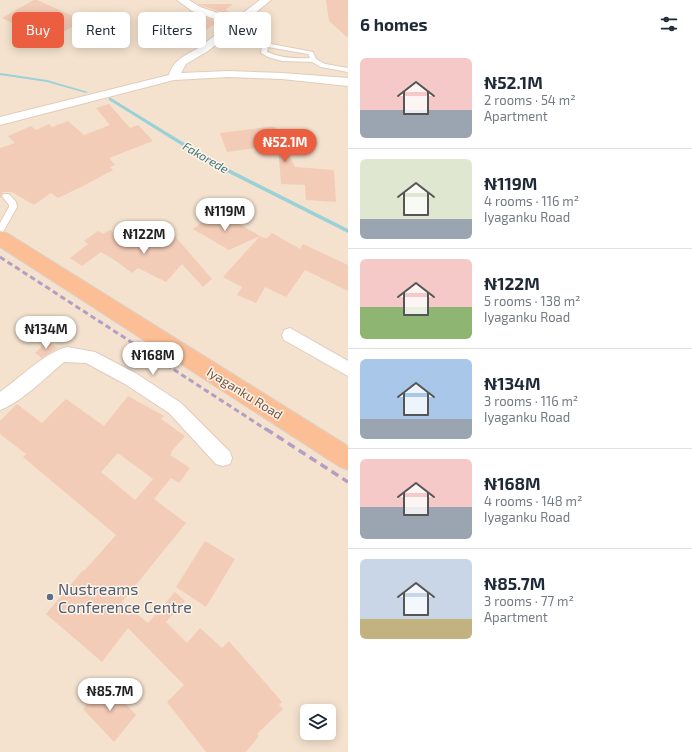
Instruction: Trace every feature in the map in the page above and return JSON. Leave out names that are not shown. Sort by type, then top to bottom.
[{"type":"highway","name":"Iyaganku Road","points":[[0,238],[348,459]]},
{"type":"street","points":[[182,0],[196,9],[214,15]]},
{"type":"street","points":[[250,12],[266,0]]},
{"type":"street","points":[[0,120],[174,77],[206,62],[215,48]]},
{"type":"street","points":[[174,77],[176,70],[182,62],[192,54],[206,62],[282,76],[348,82]]},
{"type":"street","points":[[290,334],[348,369]]},
{"type":"street","points":[[0,402],[23,386],[59,356],[67,354],[89,357],[131,379],[175,408],[223,458]]},
{"type":"lane","points":[[271,46],[311,53],[313,60]]},
{"type":"lane","points":[[265,48],[264,53],[273,57],[286,60],[313,60],[323,66],[348,70]]},
{"type":"lane","points":[[0,230],[13,207],[13,204],[6,196]]},
{"type":"shaded area","points":[[0,0],[348,0],[348,752],[0,752]]},
{"type":"building","points":[[34,0],[37,0],[64,12],[13,12]]},
{"type":"building","points":[[326,0],[348,0],[348,38],[329,21]]},
{"type":"building","points":[[197,4],[233,4],[225,10],[230,12],[220,12]]},
{"type":"building","points":[[12,12],[12,23],[2,18]]},
{"type":"building","points":[[64,12],[72,16],[72,27],[64,31]]},
{"type":"building","points":[[206,17],[214,20],[214,25],[206,30]]},
{"type":"building","points":[[109,104],[130,128],[138,125],[153,141],[109,158],[115,165],[110,167],[113,170],[58,198],[51,193],[34,205],[12,192],[3,192],[0,199],[0,148],[15,143],[8,136],[31,126],[36,130],[49,124],[52,127],[68,121],[84,135],[110,125],[96,108]]},
{"type":"building","points":[[275,127],[295,167],[334,170],[336,202],[306,200],[305,185],[281,184],[278,145],[227,152],[220,133]]},
{"type":"building","points":[[215,213],[229,223],[232,220],[260,236],[229,250],[193,229]]},
{"type":"building","points":[[167,227],[212,279],[203,287],[182,264],[166,282],[138,268],[132,273],[101,252],[82,266],[70,258],[88,244],[84,241],[98,231],[103,234],[110,230],[126,242],[135,237],[147,244]]},
{"type":"building","points":[[272,233],[300,249],[303,244],[348,265],[348,291],[305,270],[286,297],[265,287],[256,303],[237,295],[242,287],[223,277],[260,236],[267,238]]},
{"type":"building","points":[[47,341],[58,348],[42,358],[35,353]]},
{"type":"building","points":[[128,396],[164,416],[161,419],[185,436],[170,455],[190,468],[179,483],[171,478],[154,499],[186,523],[122,602],[148,623],[175,592],[185,601],[166,622],[187,643],[200,628],[222,648],[229,641],[282,702],[279,705],[283,709],[257,734],[259,736],[246,752],[206,752],[167,702],[184,685],[128,628],[102,662],[46,614],[83,570],[84,571],[116,535],[23,457],[26,454],[0,434],[0,421],[17,404],[42,423],[66,399],[104,426]],"holes":[[[118,453],[153,479],[135,500],[101,472]]]},
{"type":"building","points":[[205,541],[235,559],[206,607],[176,587]]},
{"type":"building","points":[[106,682],[136,715],[114,742],[83,709]]},
{"type":"waterway","name":"Fakorede","points":[[0,74],[47,81],[86,92]]},
{"type":"waterway","name":"Fakorede","points":[[110,99],[215,164],[348,231]]},
{"type":"railway","points":[[0,257],[267,430]]},
{"type":"railway","points":[[266,429],[348,482]]},
{"type":"place","name":"Nustreams Conference Centre","points":[[50,597]]}]
